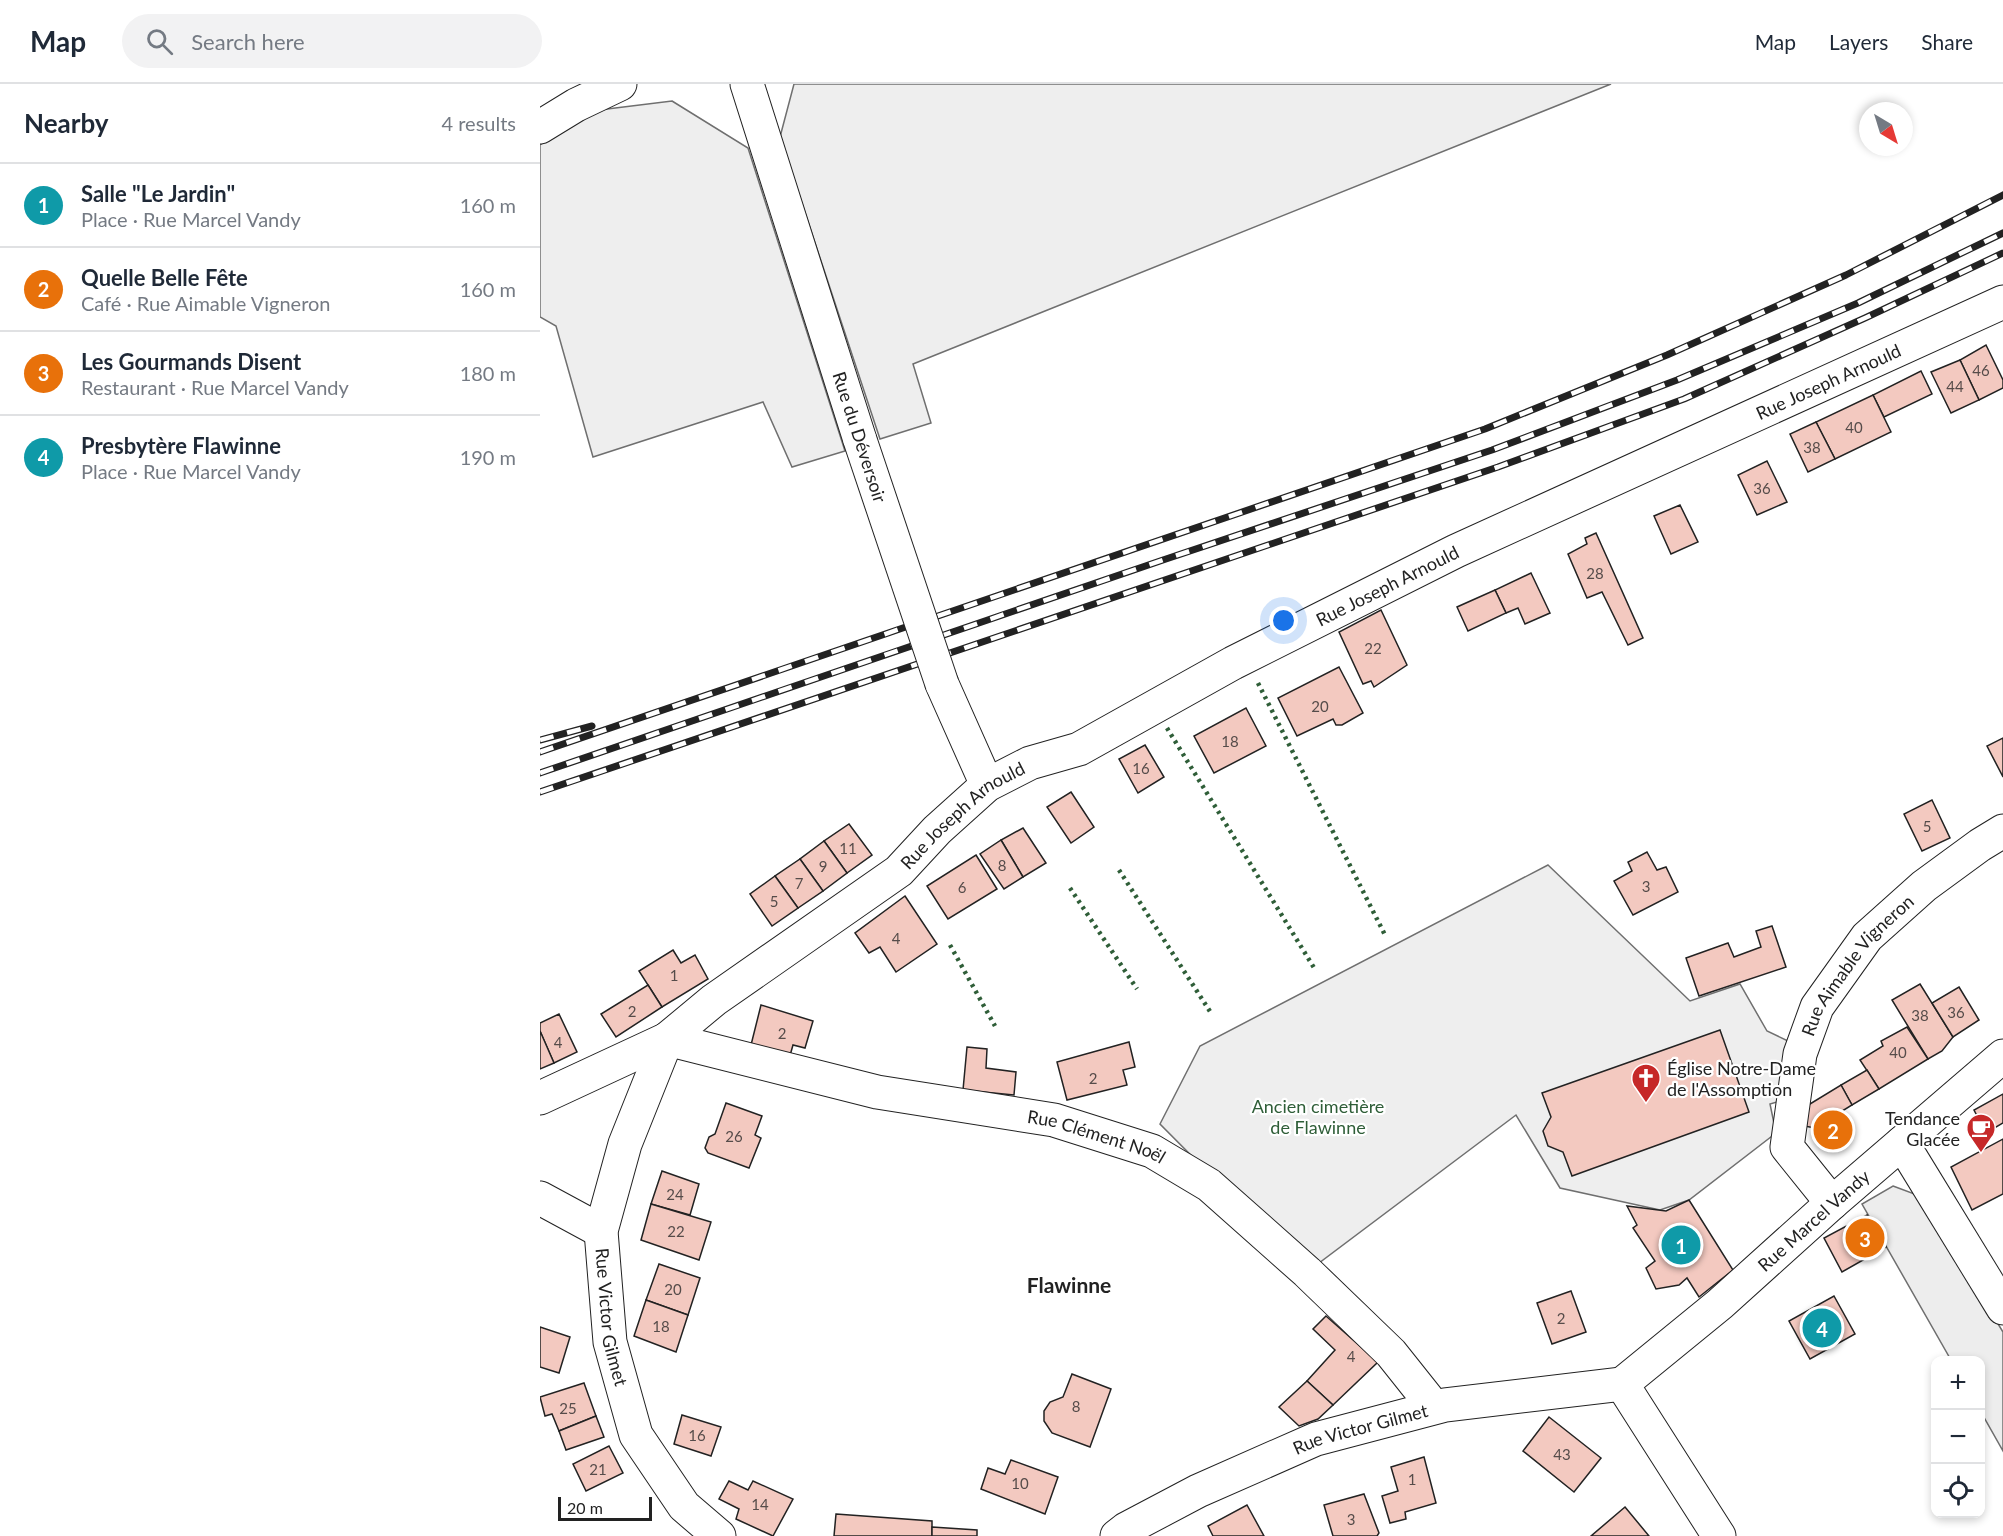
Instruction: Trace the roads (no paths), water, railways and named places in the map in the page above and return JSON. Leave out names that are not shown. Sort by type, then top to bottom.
[{"type":"street","points":[[540,127],[576,105],[620,84]]},
{"type":"street","name":"Rue du Déversoir","points":[[747,84],[860,440],[942,684],[987,784]]},
{"type":"street","name":"Rue Joseph Arnould","points":[[667,1039],[714,1000],[899,871],[937,830],[987,784],[1030,763],[1079,749],[1233,663],[1456,551],[2003,302]]},
{"type":"street","name":"Rue Aimable Vigneron","points":[[1832,1203],[1787,1147],[1800,1054],[1817,1007],[1867,937],[1924,886],[2003,831]]},
{"type":"street","points":[[540,1098],[667,1039]]},
{"type":"street","name":"Rue Victor Gilmet","points":[[667,1039],[625,1144],[601,1231],[610,1342],[636,1435],[684,1506],[719,1536]]},
{"type":"street","name":"Rue Clément Noël","points":[[667,1039],[876,1092],[1054,1120],[1152,1151],[1209,1185],[1307,1272],[1391,1353],[1434,1407]]},
{"type":"street","name":"Rue Marcel Vandy","points":[[1622,1384],[1720,1304],[1832,1203],[2003,1056]]},
{"type":"street","points":[[1902,1143],[2003,1308]]},
{"type":"street","points":[[540,1198],[601,1231]]},
{"type":"street","points":[[1622,1384],[1719,1536]]},
{"type":"street","name":"Rue Victor Gilmet","points":[[1117,1536],[1198,1491],[1316,1439],[1434,1407],[1622,1384]]},
{"type":"railway","points":[[540,752],[1485,429],[1667,355],[1846,275],[2003,195]]},
{"type":"railway","points":[[540,773],[1492,450],[1677,380],[1858,303],[2003,233]]},
{"type":"railway","points":[[540,792],[1498,467],[1684,399],[2003,253]]},
{"type":"railway","points":[[540,740],[592,726]]},
{"type":"place","name":"Église Notre-Dame de l'Assomption","points":[[1646,1104]]},
{"type":"place","name":"Quelle Belle Fête","points":[[1833,1130]]},
{"type":"place","name":"Tendance Glacée","points":[[1981,1154]]},
{"type":"place","name":"Les Gourmands Disent","points":[[1865,1238]]},
{"type":"place","name":"Salle \"Le Jardin\"","points":[[1681,1245]]},
{"type":"place","name":"Presbytère Flawinne","points":[[1822,1328]]},
{"type":"district","name":"Flawinne","points":[[1069,1284]]},
{"type":"park label","name":"Ancien cimetière de Flawinne","points":[[1318,1116]]}]
